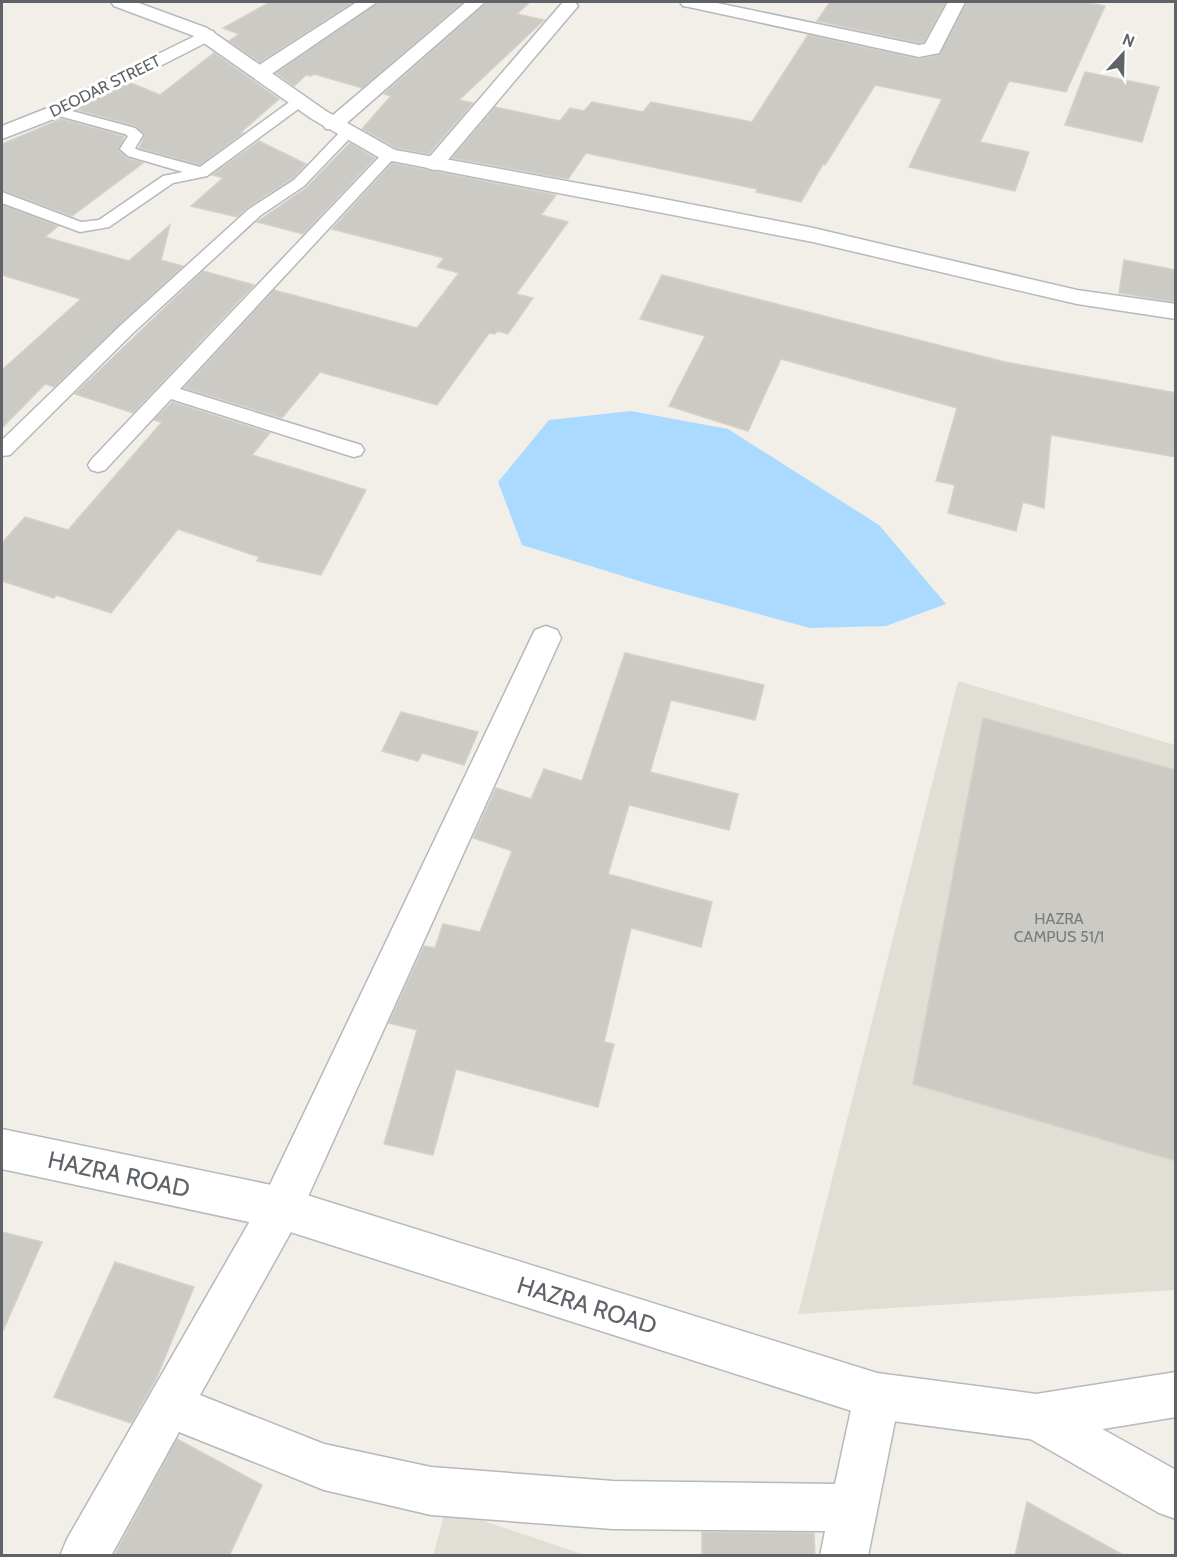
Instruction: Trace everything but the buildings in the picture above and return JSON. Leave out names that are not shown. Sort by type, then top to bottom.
[{"type":"street","points":[[126,2],[207,35],[339,130],[389,155],[661,204],[813,235],[1077,297],[1176,312]]},
{"type":"street","points":[[260,73],[368,2]]},
{"type":"street","points":[[339,130],[476,2]]},
{"type":"street","points":[[689,2],[919,51],[932,49],[956,2]]},
{"type":"street","points":[[434,164],[569,6]]},
{"type":"street","name":"DEODAR STREET","points":[[2,133],[57,111],[207,35]]},
{"type":"street","points":[[84,1556],[281,1208],[546,638]]},
{"type":"street","name":"HAZRA ROAD","points":[[2,1149],[281,1208],[877,1396],[1036,1417],[1176,1394]]},
{"type":"street","points":[[844,1556],[877,1396]]},
{"type":"street","points":[[169,1404],[324,1467],[431,1491],[613,1505],[854,1508]]},
{"type":"street","points":[[1036,1417],[1176,1496]]},
{"type":"lane","points":[[2,197],[80,227],[103,224],[168,179],[202,172],[300,101]]},
{"type":"lane","points":[[57,111],[130,131],[136,135],[128,148],[133,153],[202,172]]},
{"type":"lane","points":[[3,450],[126,330],[255,212],[299,183],[339,130]]},
{"type":"lane","points":[[98,465],[389,155]]},
{"type":"lane","points":[[168,392],[354,450]]},
{"type":"shaded area","points":[[958,681],[1175,745],[1175,1290],[798,1314]]},
{"type":"shaded area","points":[[446,1508],[585,1555],[433,1556]]},
{"type":"water","points":[[631,411],[728,429],[879,525],[946,604],[886,626],[810,628],[652,585],[522,545],[498,482],[549,420]]}]
